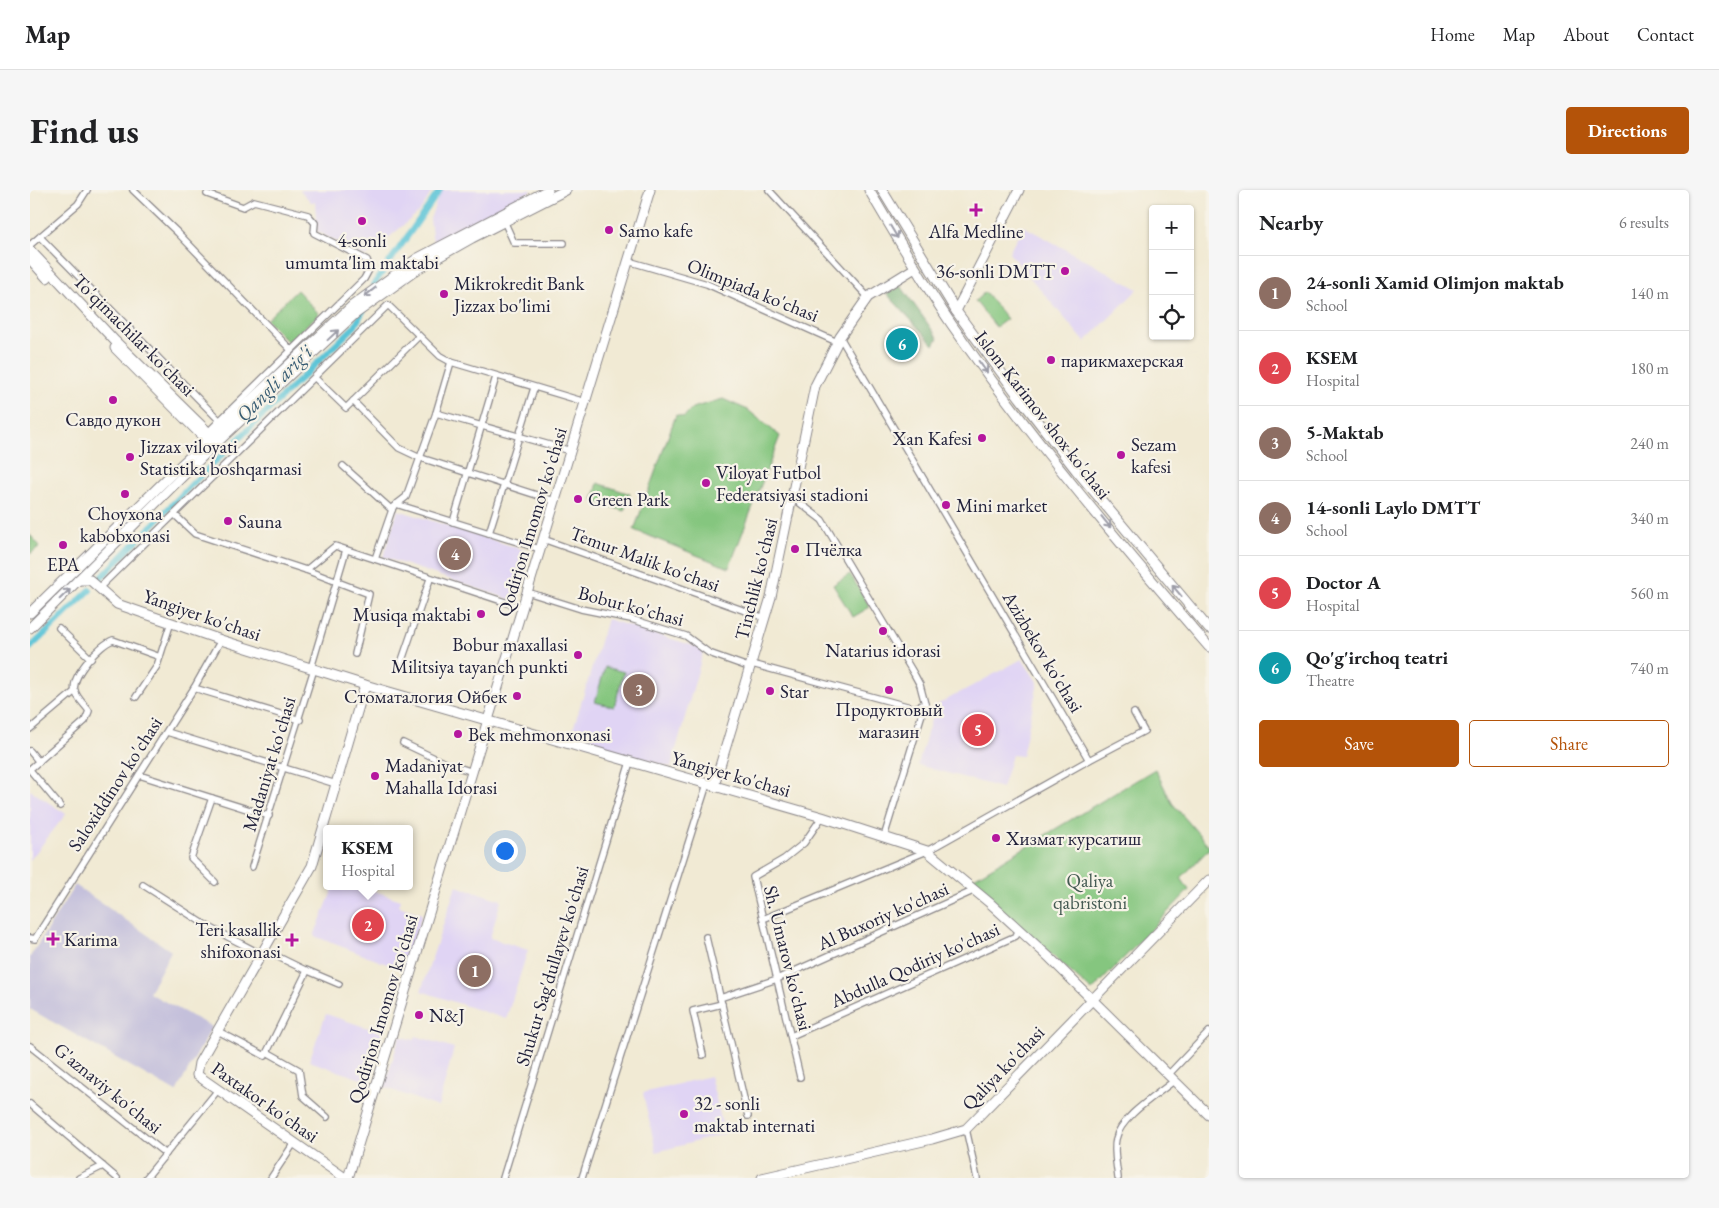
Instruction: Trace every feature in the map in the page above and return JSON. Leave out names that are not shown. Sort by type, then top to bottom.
[{"type":"main road","points":[[30,613],[352,306],[418,258],[548,190]]},
{"type":"main road","points":[[30,628],[212,440],[355,314],[419,268],[504,221],[566,190]]},
{"type":"main road","name":"Qodirjon Imomov ko'chasi","points":[[347,1178],[650,190]]},
{"type":"main road","name":"Islom Karimov shox ko'chasi","points":[[869,190],[915,268],[952,324],[1022,420],[1209,646]]},
{"type":"main road","name":"Islom Karimov shox ko'chasi","points":[[882,190],[956,311],[1020,398],[1097,496],[1209,629]]},
{"type":"main road","points":[[956,311],[1019,190]]},
{"type":"main road","name":"To'qimachilar ko'chasi","points":[[30,250],[115,341],[212,440]]},
{"type":"main road","name":"To'qimachilar ko'chasi","points":[[30,259],[212,440]]},
{"type":"main road","name":"Tinchlik ko'chasi","points":[[710,785],[751,666],[765,618],[815,386],[838,339],[868,297],[915,268]]},
{"type":"main road","points":[[1089,502],[1094,503],[1097,496]]},
{"type":"main road","points":[[78,580],[90,580],[90,568]]},
{"type":"main road","name":"Yangiyer ko'chasi","points":[[90,580],[117,604],[221,640],[488,722],[822,817],[927,851],[1019,929],[1209,1114]]},
{"type":"main road","name":"Paxtakor ko'chasi","points":[[324,825],[365,685]]},
{"type":"main road","name":"Paxtakor ko'chasi","points":[[323,828],[312,866],[198,1063],[197,1075],[347,1178]]},
{"type":"main road","name":"Qaliya ko'chasi","points":[[762,1178],[932,1139],[966,1129],[1209,880]]},
{"type":"street","points":[[30,245],[78,204],[87,190]]},
{"type":"street","points":[[133,190],[178,233],[291,350]]},
{"type":"street","points":[[769,190],[868,297]]},
{"type":"street","points":[[207,194],[243,207],[254,201],[308,215],[315,223],[314,233],[367,260],[370,268],[364,280],[220,421],[212,440]]},
{"type":"street","points":[[504,221],[514,243],[564,243]]},
{"type":"street","points":[[40,237],[220,421]]},
{"type":"street","name":"Olimpiada ko'chasi","points":[[628,261],[707,284],[838,339]]},
{"type":"street","points":[[99,588],[388,306],[440,356],[451,362],[496,377],[585,402]]},
{"type":"street","points":[[315,378],[346,408],[419,336]]},
{"type":"street","name":"Azizbekov ko'chasi","points":[[838,339],[878,400],[1089,760]]},
{"type":"street","points":[[375,560],[392,510],[406,496],[418,457],[436,413],[451,362]]},
{"type":"street","points":[[453,522],[496,377]]},
{"type":"street","points":[[488,533],[534,388]]},
{"type":"street","points":[[352,401],[399,448],[418,457],[555,501]]},
{"type":"street","points":[[436,413],[571,451]]},
{"type":"street","points":[[343,466],[392,510]]},
{"type":"street","points":[[792,497],[822,520],[920,684],[925,704],[884,837]]},
{"type":"street","points":[[396,504],[540,549]]},
{"type":"street","points":[[175,515],[195,534],[306,570],[369,594],[355,654]]},
{"type":"street","name":"Temur Malik ko'chasi","points":[[544,539],[765,618]]},
{"type":"street","points":[[306,570],[335,546],[430,579],[523,608]]},
{"type":"street","points":[[313,668],[346,550]]},
{"type":"street","points":[[400,666],[430,579]]},
{"type":"street","name":"Bobur ko'chasi","points":[[527,592],[581,609],[632,619],[686,636],[709,653],[751,666]]},
{"type":"street","points":[[136,697],[157,666],[171,622]]},
{"type":"street","points":[[59,628],[91,659]]},
{"type":"street","points":[[60,806],[30,769],[86,721],[89,711],[75,691],[76,678],[104,643],[113,640],[160,657]]},
{"type":"street","name":"Saloxiddinov ko'chasi","points":[[30,938],[35,939],[167,732],[221,640]]},
{"type":"street","points":[[751,666],[914,708],[925,704]]},
{"type":"street","name":"Madaniyat ko'chasi","points":[[252,867],[300,720],[313,668]]},
{"type":"street","points":[[194,688],[300,720]]},
{"type":"street","points":[[30,729],[75,691]]},
{"type":"street","points":[[762,919],[927,851],[1144,731],[1134,713]]},
{"type":"street","points":[[167,732],[336,784]]},
{"type":"street","points":[[403,743],[445,763],[473,772]]},
{"type":"street","points":[[30,751],[39,762]]},
{"type":"street","name":"Shukur Sag'dullayev ko'chasi","points":[[503,1178],[630,762]]},
{"type":"street","points":[[139,775],[268,816]]},
{"type":"street","points":[[582,1178],[710,785]]},
{"type":"street","points":[[212,798],[191,858],[216,882]]},
{"type":"street","name":"Sh. Umarov ko'chasi","points":[[800,1077],[753,877],[784,859],[804,844],[822,817]]},
{"type":"street","points":[[143,885],[210,927],[339,984]]},
{"type":"street","name":"Al Buxoriy ko'chasi","points":[[704,1054],[693,1011],[778,979],[973,891]]},
{"type":"street","name":"Abdulla Qodiriy ko'chasi","points":[[791,1036],[1016,936],[1019,929]]},
{"type":"street","points":[[706,937],[748,1116]]},
{"type":"street","points":[[218,1031],[265,1056],[306,970]]},
{"type":"street","points":[[1118,1178],[1115,1149],[1118,1129],[1172,1077],[1209,1032]]},
{"type":"street","name":"G'aznaviy ko'chasi","points":[[30,1046],[166,1154]]},
{"type":"street","points":[[267,1052],[299,1070],[303,1096],[327,1117]]},
{"type":"street","points":[[146,1178],[218,1090]]},
{"type":"street","points":[[30,1104],[118,1178]]},
{"type":"street","points":[[966,1129],[977,1178]]},
{"type":"street","points":[[271,1178],[294,1143]]},
{"type":"street","points":[[79,1178],[103,1166]]},
{"type":"shaded area","name":"4-sonli umumta'lim maktabi","points":[[300,190],[433,190],[420,211],[366,257],[317,231],[315,202],[311,202]]},
{"type":"shaded area","points":[[441,190],[533,190],[433,242],[430,219]]},
{"type":"shaded area","name":"36-sonli DMTT","points":[[1023,226],[1138,289],[1085,342],[1009,253]]},
{"type":"shaded area","points":[[398,510],[527,551],[512,600],[383,557]]},
{"type":"shaded area","points":[[607,619],[704,649],[671,767],[570,739]]},
{"type":"shaded area","points":[[1022,659],[1038,683],[1022,756],[1012,755],[1002,788],[918,765],[935,706]]},
{"type":"shaded area","points":[[30,790],[66,814],[30,860]]},
{"type":"shaded area","points":[[75,885],[171,951],[149,993],[212,1027],[176,1092],[30,1009],[30,957]]},
{"type":"shaded area","points":[[456,886],[501,900],[490,938],[528,950],[506,1019],[421,991]]},
{"type":"shaded area","points":[[332,890],[372,890],[401,900],[398,906],[422,914],[405,971],[314,936]]},
{"type":"shaded area","points":[[326,1014],[383,1033],[367,1081],[309,1061]]},
{"type":"shaded area","points":[[400,1036],[414,1040],[416,1036],[454,1048],[438,1107],[384,1087]]},
{"type":"shaded area","name":"32 - sonli maktab internati","points":[[710,1076],[725,1134],[656,1152],[643,1093]]},
{"type":"green space","points":[[901,286],[938,338],[934,345],[887,294]]},
{"type":"green space","points":[[297,290],[319,314],[288,342],[266,320]]},
{"type":"green space","points":[[985,292],[1007,319],[996,327],[975,301]]},
{"type":"green space","name":"Viloyat Futbol Federatsiyasi stadioni","points":[[723,399],[748,410],[780,436],[729,568],[634,530],[676,415],[684,417],[692,408]]},
{"type":"green space","points":[[598,483],[630,494],[624,511],[593,501]]},
{"type":"green space","points":[[30,535],[40,546],[30,554]]},
{"type":"green space","points":[[850,574],[870,607],[853,617],[833,585]]},
{"type":"green space","points":[[605,667],[624,672],[614,707],[595,702]]},
{"type":"green space","name":"Qaliya qabristoni","points":[[1155,769],[1172,803],[1209,846],[1209,849],[1181,878],[1189,890],[1092,991],[969,881]]},
{"type":"waterway","name":"Qangli arig'i","points":[[374,284],[440,190]]},
{"type":"waterway","name":"Qangli arig'i","points":[[99,580],[191,485],[355,326],[363,311]]},
{"type":"waterway","name":"Qangli arig'i","points":[[30,648],[90,590]]},
{"type":"place","name":"Alfa Medline","points":[[976,210]]},
{"type":"place","name":"4-sonli umumta'lim maktabi","points":[[362,221]]},
{"type":"place","name":"Samo kafe","points":[[609,230]]},
{"type":"place","name":"36-sonli DMTT","points":[[1065,271]]},
{"type":"place","name":"Mikrokredit Bank Jizzax bo'limi","points":[[444,294]]},
{"type":"place","name":"Qo'g'irchoq teatri","points":[[902,344]]},
{"type":"place","name":"парикмахерская","points":[[1051,360]]},
{"type":"place","name":"Cавдо дукон","points":[[113,400]]},
{"type":"place","name":"Xan Kafesi","points":[[982,438]]},
{"type":"place","name":"Sezam kafesi","points":[[1121,455]]},
{"type":"place","name":"Jizzax viloyati Statistika boshqarmasi","points":[[130,457]]},
{"type":"place","name":"Viloyat Futbol Federatsiyasi stadioni","points":[[706,483]]},
{"type":"place","name":"Choyxona kabobxonasi","points":[[125,494]]},
{"type":"place","name":"Green Park","points":[[578,499]]},
{"type":"place","name":"Mini market","points":[[946,505]]},
{"type":"place","name":"Sauna","points":[[228,521]]},
{"type":"place","name":"EPA","points":[[63,545]]},
{"type":"place","name":"Пчёлка","points":[[795,549]]},
{"type":"place","name":"14-sonli Laylo DMTT","points":[[455,554]]},
{"type":"place","name":"Musiqa maktabi","points":[[481,614]]},
{"type":"place","name":"Natarius idorasi","points":[[883,631]]},
{"type":"place","name":"Bobur maxallasi Militsiya tayanch punkti","points":[[578,655]]},
{"type":"place","name":"5-Maktab","points":[[639,690]]},
{"type":"place","name":"Продуктовый магазин","points":[[889,690]]},
{"type":"place","name":"Star","points":[[770,691]]},
{"type":"place","name":"Стоматалогия Ойбек","points":[[517,696]]},
{"type":"place","name":"Doctor A","points":[[978,730]]},
{"type":"place","name":"Bek mehmonxonasi","points":[[458,734]]},
{"type":"place","name":"Madaniyat Mahalla Idorasi","points":[[375,776]]},
{"type":"place","name":"Хизмат курсатиш","points":[[996,838]]},
{"type":"place","name":"KSEM","points":[[368,925]]},
{"type":"place","name":"Karima","points":[[53,939]]},
{"type":"place","name":"Teri kasallik shifoxonasi","points":[[292,940]]},
{"type":"place","name":"24-sonli Xamid Olimjon maktab","points":[[475,971]]},
{"type":"place","name":"N&J","points":[[419,1015]]},
{"type":"place","name":"32 - sonli maktab internati","points":[[684,1114]]}]
